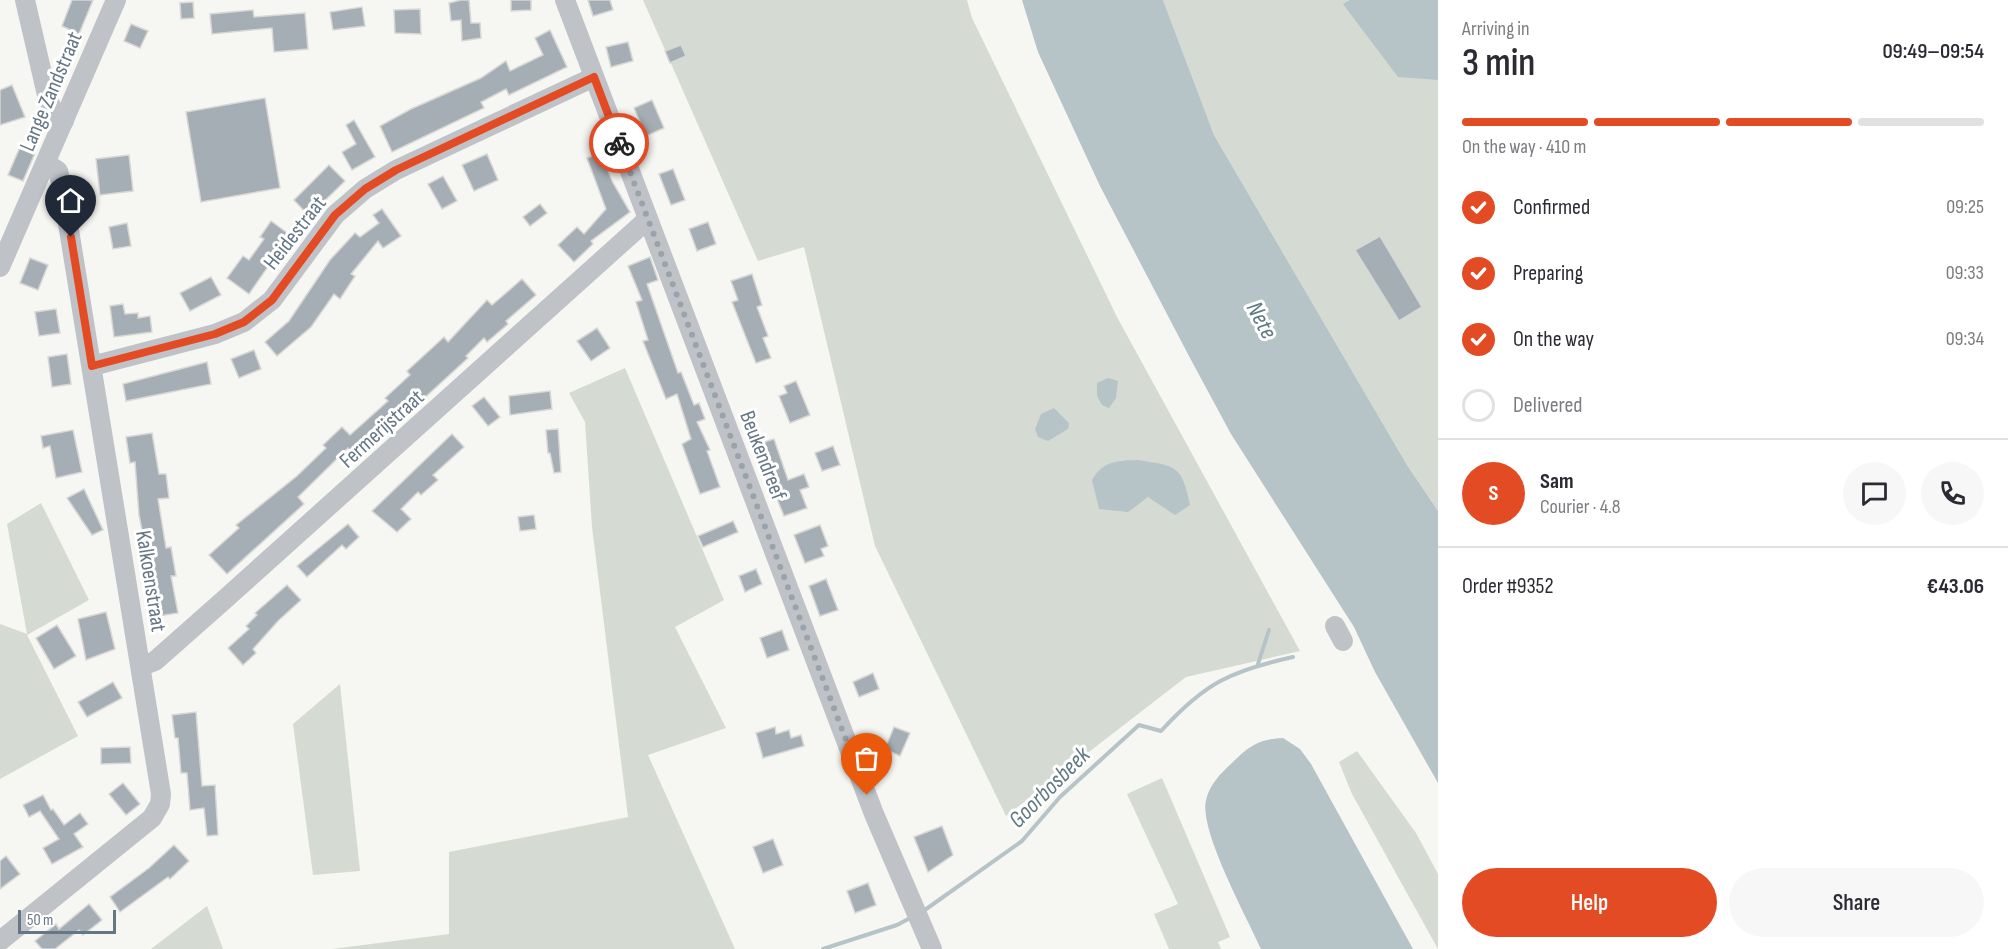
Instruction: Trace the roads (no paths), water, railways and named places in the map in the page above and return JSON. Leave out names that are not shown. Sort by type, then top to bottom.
[{"type":"street","points":[[25,0],[47,95],[53,112],[64,122]]},
{"type":"street","name":"Lange Zandstraat","points":[[0,267],[116,0]]},
{"type":"street","name":"Beukendreef","points":[[565,0],[874,814],[932,949]]},
{"type":"street","name":"Heidestraat","points":[[92,366],[215,334],[244,322],[272,300],[335,215],[365,189],[396,170],[594,77]]},
{"type":"street","name":"Kalkoenstraat","points":[[0,941],[144,825],[156,812],[162,785],[62,187],[58,171],[46,163]]},
{"type":"street","name":"Fermerijstraat","points":[[142,666],[155,661],[216,608],[648,219]]},
{"type":"water","name":"Nete","points":[[1022,0],[1163,0],[1214,135],[1407,465],[1438,511],[1438,783],[1375,672],[1354,627],[1231,434],[1190,358],[1100,186],[1038,52]]},
{"type":"water","points":[[1350,0],[1438,0],[1438,80],[1398,77],[1343,4]]},
{"type":"water","points":[[1108,378],[1118,381],[1116,398],[1109,408],[1102,405],[1097,396],[1097,383]]},
{"type":"water","points":[[1054,408],[1069,423],[1068,429],[1048,441],[1038,437],[1035,429],[1041,414]]},
{"type":"water","points":[[1137,460],[1175,469],[1184,482],[1190,505],[1175,515],[1148,497],[1128,512],[1099,509],[1092,480],[1096,474],[1111,463]]},
{"type":"water","points":[[1283,738],[1300,749],[1311,764],[1413,949],[1261,949],[1217,852],[1206,814],[1206,800],[1210,789],[1223,771],[1244,752],[1255,744]]},
{"type":"waterway","points":[[1258,664],[1269,630]]},
{"type":"waterway","name":"Goorbosbeek","points":[[922,912],[1022,841],[1060,797],[1139,725],[1161,731],[1191,701],[1220,681],[1252,668],[1293,657]]},
{"type":"waterway","name":"Goorbosbeek","points":[[823,949],[897,925],[912,917]]}]
